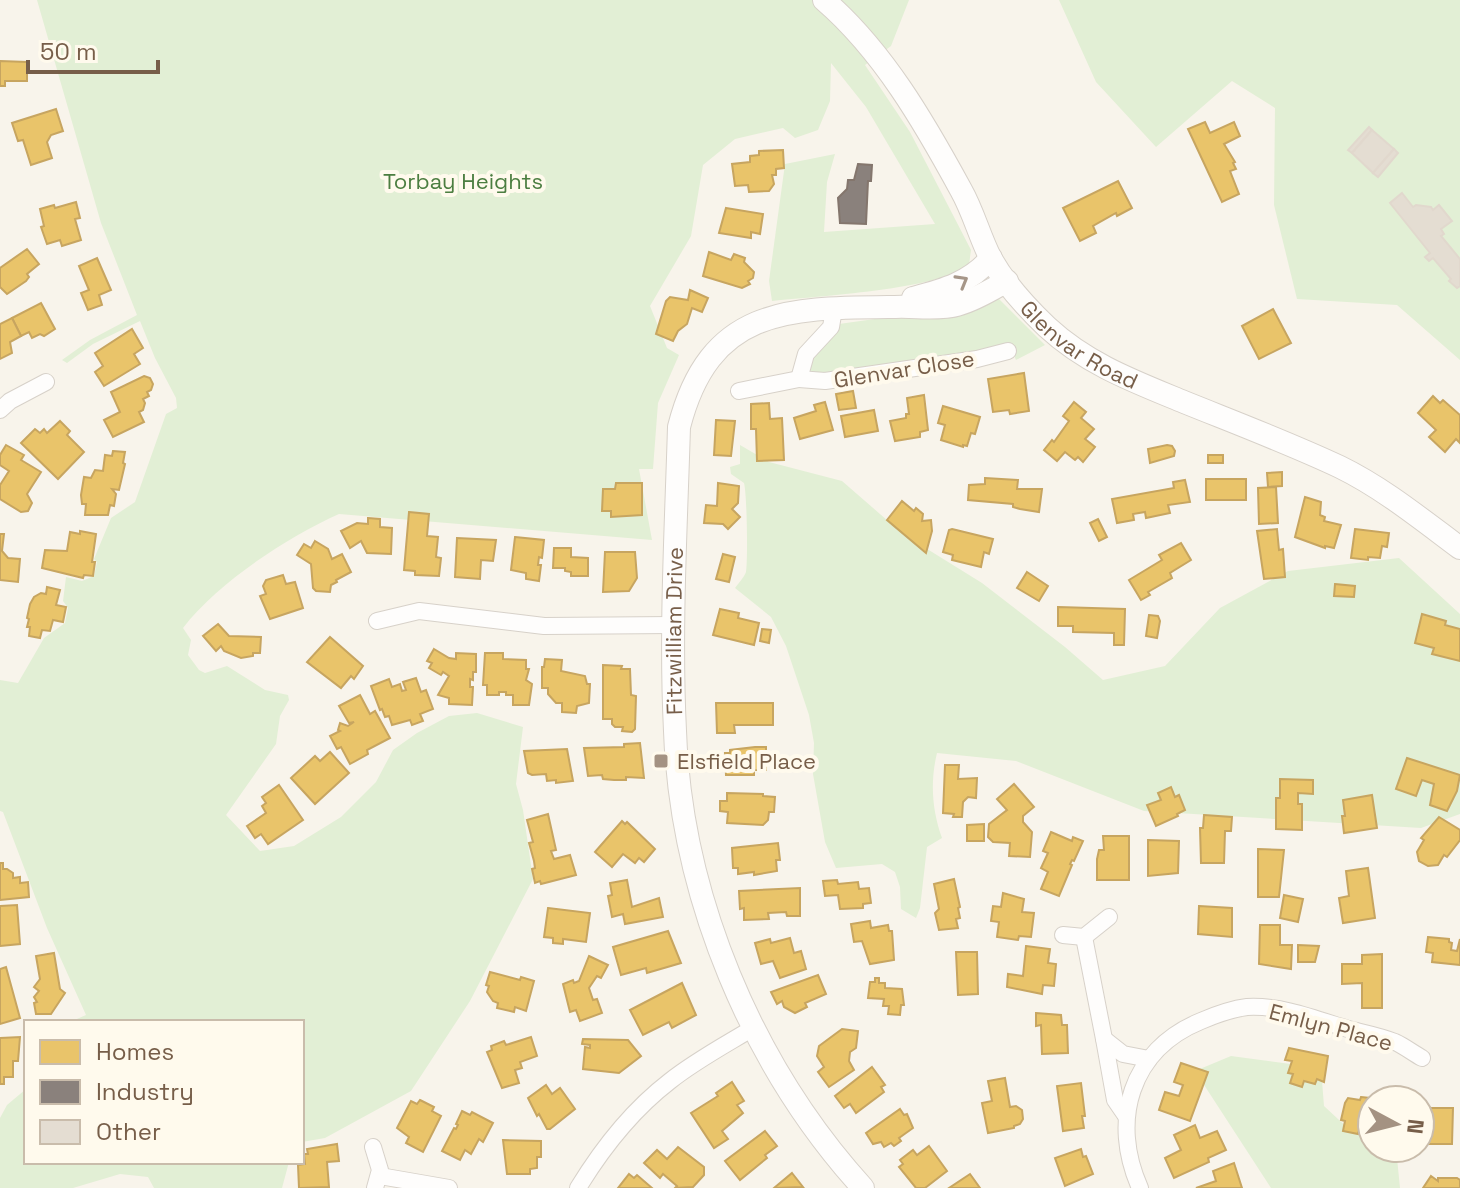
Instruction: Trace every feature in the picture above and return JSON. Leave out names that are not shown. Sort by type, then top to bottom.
[{"type":"street","name":"Glenvar Road","points":[[824,0],[873,52],[904,93],[963,193],[991,258],[1046,326],[1085,358],[1132,381],[1340,468],[1379,489],[1460,548]]},
{"type":"street","name":"Fitzwilliam Drive","points":[[873,307],[948,289],[979,272],[991,258]]},
{"type":"street","name":"Fitzwilliam Drive","points":[[863,1188],[825,1144],[786,1086],[753,1028],[730,977],[691,854],[675,733],[674,625],[679,427],[686,399],[699,372],[722,344],[750,326],[788,311],[954,306],[1007,281]]},
{"type":"street","name":"Glenvar Close","points":[[799,379],[806,354],[831,327],[834,309]]},
{"type":"street","name":"Glenvar Close","points":[[739,391],[799,379],[825,381],[977,359],[1008,351]]},
{"type":"street","points":[[0,410],[10,401],[46,382]]},
{"type":"street","points":[[377,621],[419,611],[544,626],[674,625]]},
{"type":"street","points":[[1063,935],[1084,937],[1109,917]]},
{"type":"street","points":[[1084,937],[1115,1100],[1126,1116]]},
{"type":"street","name":"Emlyn Place","points":[[1140,1188],[1127,1151],[1126,1116],[1137,1081],[1149,1059],[1175,1034],[1213,1016],[1246,1007],[1269,1008],[1397,1043],[1422,1058]]},
{"type":"street","points":[[578,1188],[613,1136],[637,1110],[670,1080],[753,1028]]},
{"type":"street","points":[[1104,1039],[1123,1054],[1149,1059]]},
{"type":"street","points":[[373,1147],[380,1163],[378,1182],[449,1188]]},
{"type":"green space","name":"Torbay Heights","points":[[37,0],[909,0],[891,46],[865,65],[910,132],[971,250],[969,265],[953,274],[931,280],[846,294],[772,301],[769,281],[785,164],[835,154],[827,182],[824,232],[935,224],[866,107],[831,63],[830,101],[818,130],[795,138],[783,128],[735,139],[703,165],[691,236],[650,306],[667,348],[679,355],[658,403],[653,469],[639,469],[652,540],[339,514],[255,562],[215,594],[183,628],[191,640],[188,655],[199,670],[205,673],[227,666],[265,690],[288,695],[289,700],[280,716],[276,744],[226,815],[260,851],[294,846],[341,817],[376,782],[393,750],[449,716],[477,713],[523,727],[516,784],[533,879],[470,1001],[411,1091],[325,1138],[304,1142],[304,1020],[75,1020],[86,1015],[0,811],[0,680],[18,683],[44,638],[65,623],[68,608],[63,601],[66,577],[82,581],[94,576],[97,562],[94,559],[111,518],[135,502],[166,414],[177,408],[176,398],[140,321],[93,344],[67,363],[62,360],[90,340],[137,315],[101,223]]},
{"type":"green space","points":[[1059,0],[1460,0],[1460,360],[1397,305],[1297,299],[1274,205],[1275,108],[1232,81],[1156,147],[1096,82]]},
{"type":"green space","points":[[995,295],[1045,345],[1016,360],[1009,344],[977,353],[807,375],[815,354],[839,324],[925,312]]},
{"type":"green space","points":[[740,445],[769,462],[842,481],[903,534],[982,583],[1103,680],[1165,666],[1220,608],[1288,571],[1399,558],[1460,614],[1460,814],[1421,828],[1144,811],[1016,761],[937,753],[933,796],[942,838],[927,847],[920,908],[916,918],[901,909],[900,887],[895,872],[882,864],[836,868],[825,842],[813,774],[814,743],[809,715],[786,646],[771,617],[735,588],[747,565],[744,483],[731,474],[730,467],[740,464]]},
{"type":"green space","points":[[1231,1056],[1321,1068],[1324,1106],[1356,1133],[1356,1164],[1398,1164],[1400,1188],[1271,1188],[1195,1071]]},
{"type":"green space","points":[[24,1091],[24,1164],[288,1164],[282,1188],[154,1188],[148,1177],[120,1174],[73,1188],[0,1188],[0,1118],[7,1105]]},
{"type":"building: Homes","points":[[0,61],[27,62],[27,81],[5,81],[5,86],[0,86]]},
{"type":"building: Homes","points":[[56,109],[63,131],[51,135],[47,142],[52,158],[31,165],[23,140],[18,141],[12,123]]},
{"type":"building: Homes","points":[[1205,122],[1210,133],[1234,122],[1240,136],[1224,144],[1235,162],[1236,169],[1230,171],[1239,194],[1222,202],[1188,129]]},
{"type":"building: Homes","points":[[783,150],[784,168],[776,169],[776,175],[772,175],[774,184],[769,191],[749,192],[748,185],[735,186],[732,164],[750,162],[750,156],[759,155],[759,151]]},
{"type":"building: Homes","points":[[1118,181],[1132,208],[1093,226],[1096,233],[1080,241],[1063,208]]},
{"type":"building: Homes","points":[[76,202],[80,218],[75,219],[81,240],[62,246],[60,240],[47,244],[41,227],[44,226],[40,209]]},
{"type":"building: Homes","points":[[726,208],[763,214],[760,234],[751,232],[751,238],[719,233]]},
{"type":"building: Homes","points":[[27,249],[39,264],[27,274],[29,277],[26,281],[7,294],[0,287],[0,268]]},
{"type":"building: Homes","points":[[709,252],[731,260],[734,254],[745,258],[744,262],[754,272],[753,278],[748,281],[750,284],[742,288],[703,276]]},
{"type":"building: Homes","points":[[97,258],[111,290],[99,295],[102,305],[88,310],[81,293],[89,290],[79,266]]},
{"type":"building: Homes","points":[[690,290],[708,298],[702,312],[692,308],[687,324],[678,331],[673,341],[656,334],[666,301],[670,297],[688,300]]},
{"type":"building: Homes","points":[[41,303],[55,329],[44,336],[40,334],[32,338],[29,332],[21,336],[12,318]]},
{"type":"building: Homes","points":[[1273,309],[1291,343],[1259,359],[1242,326]]},
{"type":"building: Homes","points":[[12,318],[21,336],[10,342],[12,353],[0,359],[0,324]]},
{"type":"building: Homes","points":[[132,329],[143,348],[134,354],[140,364],[104,386],[95,372],[103,366],[95,353]]},
{"type":"building: Homes","points":[[1024,373],[1029,411],[1010,414],[1009,410],[993,412],[988,379]]},
{"type":"building: Homes","points":[[144,376],[150,378],[153,384],[147,392],[149,396],[143,399],[143,410],[139,412],[144,422],[113,437],[104,420],[120,412],[111,392]]},
{"type":"building: Homes","points":[[853,391],[856,408],[839,410],[836,394]]},
{"type":"building: Homes","points":[[924,395],[928,430],[920,432],[920,437],[895,441],[890,421],[906,418],[909,414],[907,398]]},
{"type":"building: Homes","points":[[1433,396],[1440,403],[1443,400],[1460,415],[1460,443],[1456,439],[1445,452],[1429,437],[1436,430],[1418,413]]},
{"type":"building: Homes","points":[[825,402],[833,430],[800,439],[794,418],[816,411],[814,405]]},
{"type":"building: Homes","points":[[1074,402],[1086,412],[1081,418],[1094,429],[1085,439],[1095,447],[1083,462],[1065,452],[1057,461],[1044,450],[1069,421],[1063,416]]},
{"type":"building: Homes","points":[[769,403],[770,419],[782,418],[784,460],[757,461],[756,429],[751,429],[751,404]]},
{"type":"building: Homes","points":[[943,406],[980,417],[967,446],[941,440],[945,425],[938,423]]},
{"type":"building: Homes","points":[[874,410],[878,431],[845,437],[841,416]]},
{"type":"building: Homes","points":[[716,420],[735,421],[731,456],[714,455]]},
{"type":"building: Homes","points":[[60,421],[70,431],[67,435],[84,452],[58,479],[21,443],[35,429],[40,433],[44,429],[47,433]]},
{"type":"building: Homes","points":[[6,445],[24,455],[21,460],[41,472],[27,494],[32,503],[28,511],[21,512],[0,499],[0,485],[9,471],[0,465],[0,455]]},
{"type":"building: Homes","points":[[1172,446],[1174,456],[1150,463],[1148,449]]},
{"type":"building: Homes","points":[[113,451],[125,452],[119,490],[112,489],[116,494],[114,506],[110,505],[108,515],[85,515],[86,504],[82,504],[81,495],[84,477],[91,478],[95,470],[103,471],[105,455],[112,456]]},
{"type":"building: Homes","points":[[1208,455],[1223,455],[1223,463],[1208,463]]},
{"type":"building: Homes","points":[[1282,472],[1282,486],[1268,487],[1267,473]]},
{"type":"building: Homes","points":[[985,478],[1018,480],[1017,489],[1042,489],[1039,512],[1013,507],[1013,504],[968,500],[969,485],[985,484]]},
{"type":"building: Homes","points":[[1206,479],[1246,479],[1246,500],[1206,500]]},
{"type":"building: Homes","points":[[1185,480],[1190,502],[1168,505],[1170,513],[1146,518],[1145,512],[1133,514],[1134,520],[1117,523],[1112,499],[1174,488],[1173,482]]},
{"type":"building: Homes","points":[[616,483],[642,483],[642,515],[611,517],[611,511],[602,511],[603,489],[615,489]]},
{"type":"building: Homes","points":[[718,483],[739,486],[738,503],[732,509],[740,517],[728,529],[723,524],[704,523],[706,505],[717,506]]},
{"type":"building: Homes","points":[[1276,487],[1278,523],[1259,524],[1258,488]]},
{"type":"building: Homes","points":[[1305,497],[1321,502],[1320,515],[1325,517],[1324,521],[1341,525],[1334,548],[1325,548],[1295,537]]},
{"type":"building: Homes","points":[[902,501],[923,514],[922,521],[931,520],[932,531],[926,553],[887,520]]},
{"type":"building: Homes","points":[[409,512],[429,514],[427,536],[438,537],[436,557],[441,558],[439,576],[415,575],[415,571],[404,570]]},
{"type":"building: Homes","points":[[368,518],[380,519],[380,527],[392,528],[391,554],[367,553],[361,541],[350,548],[341,531],[357,523],[368,524]]},
{"type":"building: Homes","points":[[1098,519],[1107,537],[1099,541],[1090,523]]},
{"type":"building: Homes","points":[[1277,529],[1279,550],[1283,549],[1285,577],[1264,579],[1257,531]]},
{"type":"building: Homes","points":[[1355,529],[1389,533],[1387,547],[1382,546],[1380,558],[1351,558]]},
{"type":"building: Homes","points":[[949,530],[993,539],[989,554],[984,552],[981,567],[952,560],[953,555],[943,552]]},
{"type":"building: Homes","points":[[80,531],[96,534],[93,576],[84,575],[83,578],[42,568],[45,550],[67,551],[70,532],[80,534]]},
{"type":"building: Homes","points":[[0,534],[4,534],[2,551],[8,558],[20,559],[18,582],[0,580]]},
{"type":"building: Homes","points":[[515,537],[544,540],[538,565],[541,565],[539,581],[526,579],[526,573],[511,570]]},
{"type":"building: Homes","points":[[457,538],[496,540],[493,561],[481,560],[480,579],[455,577]]},
{"type":"building: Homes","points":[[315,541],[328,549],[332,559],[342,554],[351,572],[336,580],[330,592],[313,588],[311,564],[297,555],[304,544],[311,548]]},
{"type":"building: Homes","points":[[1181,543],[1191,560],[1170,573],[1172,578],[1148,592],[1150,595],[1141,600],[1129,580],[1162,560],[1159,555]]},
{"type":"building: Homes","points":[[554,548],[571,548],[571,557],[588,558],[588,576],[571,576],[565,568],[553,568]]},
{"type":"building: Homes","points":[[605,552],[635,552],[637,578],[629,591],[603,592]]},
{"type":"building: Homes","points":[[723,554],[735,557],[729,582],[716,579]]},
{"type":"building: Homes","points":[[1027,572],[1048,586],[1039,601],[1017,588]]},
{"type":"building: Homes","points":[[283,575],[286,584],[295,582],[303,608],[270,619],[260,596],[266,594],[263,586],[266,580]]},
{"type":"building: Homes","points":[[1335,584],[1355,586],[1354,597],[1334,596]]},
{"type":"building: Homes","points":[[47,587],[60,590],[56,605],[66,607],[63,622],[53,620],[50,631],[42,630],[40,638],[29,636],[27,618],[30,604],[34,597],[46,594]]},
{"type":"building: Homes","points":[[1058,607],[1125,609],[1124,645],[1114,645],[1114,633],[1073,632],[1073,626],[1058,626]]},
{"type":"building: Homes","points":[[720,609],[739,613],[738,618],[759,623],[754,645],[713,635]]},
{"type":"building: Homes","points":[[1422,614],[1460,629],[1460,661],[1432,654],[1434,648],[1415,643]]},
{"type":"building: Homes","points":[[1149,615],[1158,616],[1160,621],[1157,638],[1146,636]]},
{"type":"building: Homes","points":[[218,624],[229,636],[261,637],[260,653],[241,658],[224,651],[221,646],[216,651],[203,636]]},
{"type":"building: Homes","points":[[762,629],[771,630],[769,643],[760,641]]},
{"type":"building: Homes","points":[[330,637],[363,666],[354,679],[351,676],[341,688],[307,662]]},
{"type":"building: Homes","points":[[434,649],[456,659],[456,653],[476,654],[476,672],[473,672],[473,680],[470,679],[472,705],[449,704],[449,698],[438,695],[449,676],[429,668],[432,663],[427,661]]},
{"type":"building: Homes","points":[[485,653],[503,653],[503,659],[526,660],[526,669],[529,669],[526,680],[532,684],[529,705],[513,705],[513,695],[506,695],[506,692],[487,695],[487,685],[483,685]]},
{"type":"building: Homes","points":[[545,659],[562,660],[561,671],[585,676],[587,684],[590,684],[589,703],[577,706],[576,713],[562,712],[562,703],[556,703],[548,694],[548,688],[542,688]]},
{"type":"building: Homes","points":[[603,665],[630,669],[631,695],[636,696],[635,729],[632,732],[615,727],[612,719],[603,719]]},
{"type":"building: Homes","points":[[416,678],[421,692],[426,690],[433,709],[420,714],[423,721],[412,725],[410,720],[392,725],[389,716],[385,717],[380,710],[371,686],[389,679],[392,687],[400,684],[402,691],[406,690],[403,682]]},
{"type":"building: Homes","points":[[360,695],[370,714],[375,711],[390,738],[367,750],[368,754],[350,764],[341,747],[337,749],[330,736],[340,731],[340,723],[348,726],[354,722],[349,723],[339,706]]},
{"type":"building: Homes","points":[[716,703],[773,703],[773,725],[734,725],[735,733],[717,733]]},
{"type":"building: Homes","points":[[640,743],[644,778],[614,780],[603,779],[602,775],[588,776],[584,748],[624,747],[624,744]]},
{"type":"building: Homes","points":[[766,747],[766,770],[754,770],[754,775],[726,775],[725,753]]},
{"type":"building: Homes","points":[[567,749],[573,781],[556,783],[556,780],[547,781],[546,774],[528,773],[524,751]]},
{"type":"building: Homes","points":[[330,752],[349,773],[315,804],[291,778],[315,756],[320,761]]},
{"type":"building: Homes","points":[[1407,758],[1460,775],[1457,791],[1447,811],[1430,805],[1434,784],[1422,780],[1416,796],[1396,789]]},
{"type":"building: Homes","points":[[945,765],[959,765],[958,779],[977,778],[976,798],[968,797],[963,802],[962,817],[943,813]]},
{"type":"building: Homes","points":[[1280,779],[1313,780],[1313,794],[1298,793],[1298,804],[1302,804],[1302,830],[1276,829],[1276,798],[1280,798]]},
{"type":"building: Homes","points":[[1014,784],[1034,807],[1023,816],[1023,822],[1032,832],[1030,857],[1009,856],[1010,843],[993,842],[988,837],[989,824],[1007,810],[997,799]]},
{"type":"building: Homes","points":[[279,785],[303,820],[268,844],[261,834],[255,838],[247,826],[266,813],[262,806],[266,803],[262,797]]},
{"type":"building: Homes","points":[[1171,787],[1175,797],[1179,795],[1185,810],[1156,826],[1147,805],[1161,800],[1158,793]]},
{"type":"building: Homes","points":[[727,793],[775,797],[774,812],[769,812],[768,820],[763,825],[727,823],[728,812],[720,811],[720,801],[727,801]]},
{"type":"building: Homes","points":[[1372,795],[1377,828],[1344,833],[1343,800]]},
{"type":"building: Homes","points":[[548,814],[556,850],[551,851],[554,859],[570,855],[576,875],[541,884],[540,881],[535,883],[529,843],[533,842],[527,820]]},
{"type":"building: Homes","points":[[1204,815],[1232,817],[1231,831],[1225,831],[1224,863],[1201,863],[1200,828],[1203,828]]},
{"type":"building: Homes","points":[[1439,817],[1460,830],[1460,840],[1438,865],[1428,866],[1419,861],[1417,852],[1424,840],[1421,838]]},
{"type":"building: Homes","points":[[622,821],[627,822],[655,849],[644,862],[639,858],[635,863],[623,854],[612,867],[595,852]]},
{"type":"building: Homes","points":[[984,824],[984,841],[967,841],[967,825]]},
{"type":"building: Homes","points":[[1051,832],[1072,841],[1073,837],[1083,841],[1070,864],[1059,896],[1041,889],[1048,872],[1041,868],[1048,853],[1043,851]]},
{"type":"building: Homes","points":[[1103,836],[1129,836],[1129,880],[1097,880],[1099,850],[1104,850]]},
{"type":"building: Homes","points":[[1148,840],[1179,841],[1178,873],[1148,876]]},
{"type":"building: Homes","points":[[778,843],[780,860],[776,860],[777,871],[738,874],[738,868],[733,868],[732,848]]},
{"type":"building: Homes","points":[[1258,849],[1284,850],[1279,897],[1258,897]]},
{"type":"building: Homes","points":[[0,863],[3,863],[3,869],[13,873],[13,878],[20,877],[20,883],[28,882],[29,897],[0,900]]},
{"type":"building: Homes","points":[[1368,868],[1375,918],[1343,923],[1339,898],[1349,896],[1346,871]]},
{"type":"building: Homes","points":[[954,879],[960,907],[960,918],[956,919],[958,928],[939,930],[934,884]]},
{"type":"building: Homes","points":[[627,880],[632,907],[659,898],[663,917],[625,924],[623,914],[612,917],[608,896],[612,895],[610,883]]},
{"type":"building: Homes","points":[[837,880],[838,884],[858,882],[859,889],[869,888],[871,903],[863,904],[863,908],[840,909],[838,895],[825,896],[823,881]]},
{"type":"building: Homes","points":[[800,888],[800,916],[787,916],[786,912],[768,913],[769,919],[744,920],[739,891]]},
{"type":"building: Homes","points":[[1003,893],[1024,899],[1022,912],[1034,913],[1031,937],[1019,936],[1018,940],[997,937],[999,922],[991,921],[993,906],[1001,907]]},
{"type":"building: Homes","points":[[1284,895],[1303,899],[1298,922],[1280,918]]},
{"type":"building: Homes","points":[[17,905],[20,944],[0,946],[0,906]]},
{"type":"building: Homes","points":[[1199,906],[1232,908],[1232,937],[1198,934]]},
{"type":"building: Homes","points":[[548,908],[590,913],[586,942],[563,939],[563,944],[553,943],[553,938],[544,937]]},
{"type":"building: Homes","points":[[870,921],[871,928],[888,925],[889,931],[892,931],[894,960],[870,964],[862,941],[854,942],[851,924]]},
{"type":"building: Homes","points":[[1260,925],[1280,925],[1280,945],[1292,945],[1291,969],[1259,964]]},
{"type":"building: Homes","points":[[668,931],[681,963],[647,973],[646,968],[621,975],[613,947]]},
{"type":"building: Homes","points":[[1428,937],[1449,939],[1451,950],[1457,951],[1460,939],[1460,965],[1432,962],[1433,953],[1426,952]]},
{"type":"building: Homes","points":[[790,938],[794,953],[801,951],[806,969],[780,978],[773,961],[761,964],[755,943]]},
{"type":"building: Homes","points":[[1298,945],[1319,946],[1315,962],[1298,962]]},
{"type":"building: Homes","points":[[1026,946],[1050,949],[1048,963],[1056,964],[1054,986],[1043,985],[1042,994],[1007,987],[1008,974],[1023,976]]},
{"type":"building: Homes","points":[[956,952],[977,952],[978,994],[958,995]]},
{"type":"building: Homes","points":[[54,953],[60,989],[65,993],[51,1014],[36,1014],[34,997],[39,991],[34,987],[40,979],[36,956]]},
{"type":"building: Homes","points":[[1382,954],[1382,1008],[1362,1008],[1362,983],[1342,984],[1342,964],[1362,964],[1362,955]]},
{"type":"building: Homes","points":[[589,956],[608,965],[601,978],[597,976],[589,988],[602,1013],[580,1021],[576,1010],[570,1012],[563,984],[579,981]]},
{"type":"building: Homes","points":[[6,967],[20,1018],[0,1024],[0,969]]},
{"type":"building: Homes","points":[[490,972],[534,981],[526,1011],[515,1007],[514,1012],[497,1008],[498,1003],[487,992]]},
{"type":"building: Homes","points":[[818,975],[826,994],[805,1003],[807,1007],[795,1013],[784,1007],[782,1001],[777,1004],[771,992]]},
{"type":"building: Homes","points":[[875,978],[879,978],[879,983],[885,983],[885,988],[902,989],[904,1005],[901,1005],[900,1015],[888,1014],[889,1006],[883,1006],[884,999],[868,998],[870,982],[875,982]]},
{"type":"building: Homes","points":[[682,983],[696,1015],[672,1028],[669,1022],[643,1035],[630,1010]]},
{"type":"building: Homes","points":[[1036,1013],[1061,1015],[1062,1025],[1067,1025],[1068,1053],[1042,1054],[1041,1025],[1036,1026]]},
{"type":"building: Homes","points":[[842,1029],[858,1031],[856,1048],[850,1052],[849,1061],[854,1070],[829,1087],[818,1072],[824,1067],[817,1056],[819,1046]]},
{"type":"building: Homes","points":[[20,1037],[18,1061],[13,1061],[13,1077],[4,1077],[4,1084],[0,1084],[0,1038]]},
{"type":"building: Homes","points":[[531,1037],[537,1056],[520,1062],[522,1068],[515,1070],[519,1083],[502,1088],[487,1052],[492,1050],[491,1046],[504,1041],[506,1045]]},
{"type":"building: Homes","points":[[583,1039],[628,1040],[641,1056],[619,1073],[583,1069],[585,1047],[590,1048],[590,1045],[582,1044]]},
{"type":"building: Homes","points":[[1289,1048],[1328,1056],[1324,1082],[1317,1079],[1315,1084],[1304,1081],[1302,1087],[1290,1083],[1293,1074],[1288,1073],[1292,1061],[1285,1060]]},
{"type":"building: Homes","points":[[1181,1063],[1208,1072],[1190,1121],[1159,1110],[1165,1092],[1179,1096],[1183,1085],[1174,1082]]},
{"type":"building: Homes","points":[[872,1067],[885,1085],[881,1087],[884,1092],[856,1113],[850,1104],[844,1108],[835,1096]]},
{"type":"building: Homes","points":[[1005,1078],[1010,1107],[1016,1106],[1022,1110],[1023,1119],[1014,1128],[988,1133],[982,1103],[992,1101],[988,1081]]},
{"type":"building: Homes","points":[[732,1082],[744,1101],[737,1105],[743,1113],[722,1131],[728,1139],[714,1148],[691,1113],[718,1096],[716,1093]]},
{"type":"building: Homes","points":[[1081,1083],[1084,1128],[1063,1131],[1057,1086]]},
{"type":"building: Homes","points":[[546,1085],[552,1094],[560,1088],[575,1109],[550,1129],[547,1129],[539,1114],[537,1116],[528,1098]]},
{"type":"building: Homes","points":[[1348,1098],[1356,1099],[1356,1134],[1343,1131],[1345,1121],[1341,1120]]},
{"type":"building: Homes","points":[[420,1100],[434,1107],[432,1111],[441,1116],[423,1152],[406,1143],[409,1137],[397,1128],[411,1101],[417,1104]]},
{"type":"building: Homes","points":[[1436,1108],[1453,1108],[1452,1144],[1436,1144]]},
{"type":"building: Homes","points":[[900,1109],[904,1115],[907,1114],[913,1128],[894,1146],[891,1143],[884,1147],[881,1142],[873,1144],[866,1133]]},
{"type":"building: Homes","points":[[462,1111],[470,1115],[472,1112],[493,1123],[483,1142],[479,1139],[471,1154],[465,1150],[460,1160],[442,1151],[458,1125]]},
{"type":"building: Homes","points":[[1195,1125],[1200,1138],[1217,1131],[1226,1150],[1208,1158],[1209,1162],[1174,1178],[1165,1158],[1181,1150],[1174,1135]]},
{"type":"building: Homes","points":[[765,1131],[777,1146],[740,1180],[725,1161]]},
{"type":"building: Homes","points":[[503,1140],[541,1141],[537,1168],[530,1169],[530,1174],[507,1174]]},
{"type":"building: Homes","points":[[337,1144],[339,1161],[327,1162],[329,1187],[299,1188],[298,1165],[305,1164],[307,1149]]},
{"type":"building: Homes","points":[[929,1146],[947,1171],[925,1188],[916,1188],[899,1167],[903,1164],[900,1160],[913,1150],[917,1155]]},
{"type":"building: Homes","points":[[678,1147],[704,1167],[704,1175],[693,1187],[675,1188],[677,1186],[663,1174],[660,1178],[644,1163],[657,1150],[667,1159]]},
{"type":"building: Homes","points":[[1081,1149],[1093,1174],[1065,1186],[1055,1158]]},
{"type":"building: Homes","points":[[1234,1163],[1242,1188],[1196,1188],[1216,1181],[1213,1171]]},
{"type":"building: Homes","points":[[792,1173],[803,1187],[774,1188]]},
{"type":"building: Homes","points":[[629,1174],[634,1178],[637,1175],[652,1188],[618,1188]]},
{"type":"building: Homes","points":[[970,1174],[980,1188],[949,1188]]},
{"type":"building: Homes","points":[[1431,1176],[1438,1181],[1438,1178],[1457,1178],[1460,1188],[1423,1188]]},
{"type":"building: Industry","points":[[858,164],[872,165],[866,224],[840,223],[838,198],[847,189],[848,180],[854,180]]},
{"type":"building: Other","points":[[1369,127],[1372,130],[1352,153],[1348,150]]},
{"type":"building: Other","points":[[1372,130],[1394,149],[1373,173],[1352,153]]},
{"type":"building: Other","points":[[1394,149],[1398,153],[1378,177],[1373,173]]},
{"type":"building: Other","points":[[1402,193],[1413,207],[1431,207],[1433,210],[1439,205],[1452,221],[1441,229],[1444,234],[1441,236],[1460,259],[1460,286],[1457,288],[1433,258],[1429,261],[1425,257],[1430,253],[1390,203]]},
{"type":"place","name":"Elsfield Place","points":[[661,761]]}]
